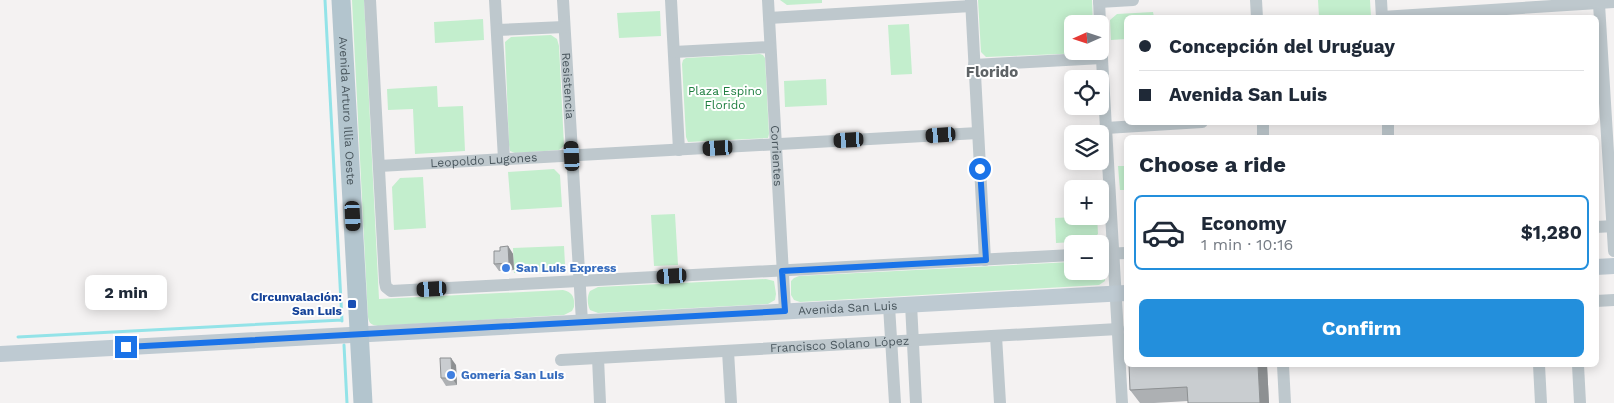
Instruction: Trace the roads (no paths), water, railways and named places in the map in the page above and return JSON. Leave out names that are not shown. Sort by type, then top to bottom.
[{"type":"main road","name":"Avenida Arturo Illia Oeste","points":[[341,0],[363,403]]},
{"type":"main road","points":[[1599,267],[1614,266]]},
{"type":"main road","name":"Avenida San Luis","points":[[0,354],[1121,293]]},
{"type":"street","points":[[370,0],[385,282],[388,290],[1064,255]]},
{"type":"street","points":[[495,0],[504,160]]},
{"type":"street","name":"Resistencia","points":[[563,0],[582,322]]},
{"type":"street","points":[[671,0],[679,150]]},
{"type":"street","name":"Corrientes","points":[[768,0],[785,311]]},
{"type":"street","points":[[1100,15],[1099,1],[1133,0]]},
{"type":"street","points":[[1256,0],[1257,15]]},
{"type":"street","points":[[1381,0],[1382,15]]},
{"type":"street","points":[[1407,15],[1556,3],[1599,4],[1614,2]]},
{"type":"street","points":[[769,18],[971,3],[986,260]]},
{"type":"street","points":[[1599,4],[1602,141],[1613,226],[1614,251]]},
{"type":"street","points":[[497,30],[564,27]]},
{"type":"street","points":[[674,52],[770,47]]},
{"type":"street","points":[[974,65],[1065,60]]},
{"type":"street","points":[[1102,60],[1106,125]]},
{"type":"street","points":[[1109,128],[1154,125]]},
{"type":"street","name":"Leopoldo Lugones","points":[[379,166],[978,133]]},
{"type":"street","points":[[1109,155],[1120,253],[1121,293],[1118,329],[1122,403]]},
{"type":"street","points":[[1599,227],[1613,226]]},
{"type":"street","points":[[1599,301],[1614,300]]},
{"type":"street","points":[[911,304],[916,403]]},
{"type":"street","points":[[889,306],[894,403]]},
{"type":"street","name":"Francisco Solano López","points":[[561,360],[1118,329]]},
{"type":"street","points":[[996,336],[1000,403]]},
{"type":"street","points":[[728,351],[731,403]]},
{"type":"street","points":[[598,358],[600,403]]},
{"type":"street","points":[[1283,367],[1285,403]]},
{"type":"street","points":[[1539,367],[1541,403]]},
{"type":"street","points":[[1578,367],[1580,403]]},
{"type":"waterway","points":[[325,0],[342,321]]},
{"type":"waterway","points":[[18,337],[342,320]]},
{"type":"waterway","points":[[344,345],[347,403]]},
{"type":"place","name":"San Luis Express","points":[[506,268]]},
{"type":"place","name":"Circunvalación: San Luis","points":[[352,304]]},
{"type":"place","name":"Gomería San Luis","points":[[451,375]]},
{"type":"district","name":"Florido","points":[[992,72]]},
{"type":"park label","name":"Plaza Espino Florido","points":[[725,98]]}]
